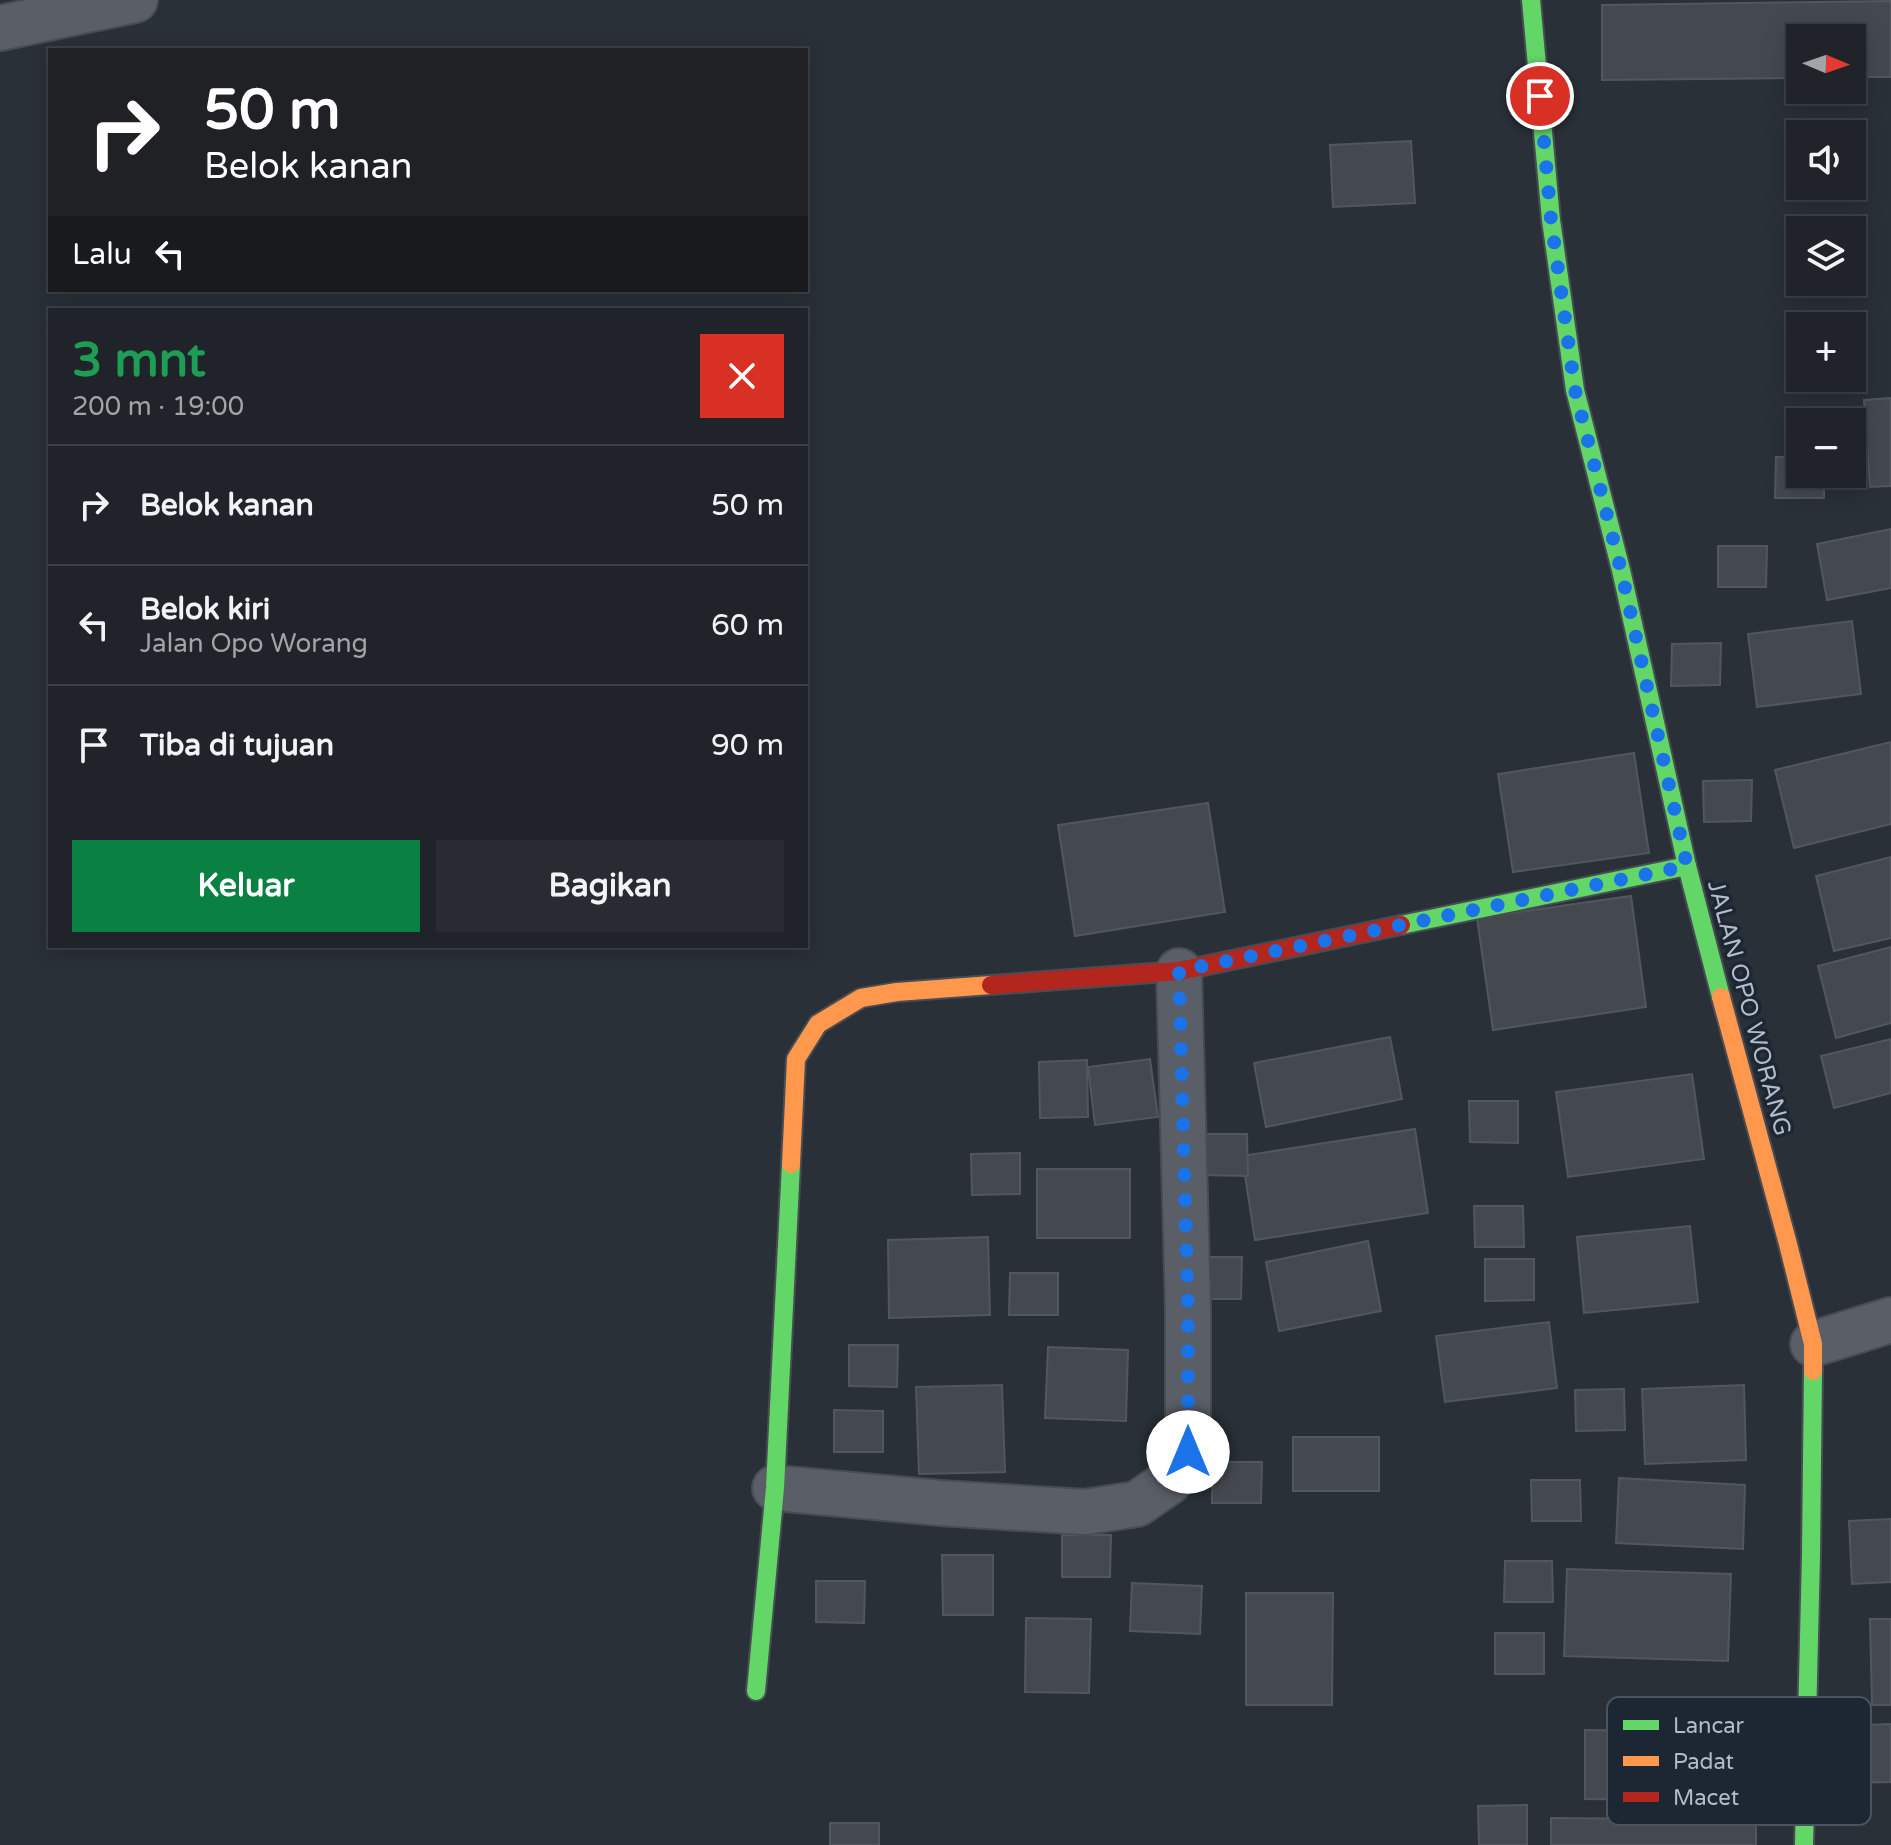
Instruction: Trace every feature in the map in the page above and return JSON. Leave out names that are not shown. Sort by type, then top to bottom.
[{"type":"street","points":[[0,28],[135,0]]},
{"type":"street","name":"JALAN OPO WORANG","points":[[1531,0],[1551,220],[1575,390],[1621,570],[1687,866],[1813,1344],[1808,1697]]},
{"type":"street","points":[[756,1691],[775,1488],[796,1059],[818,1024],[861,998],[897,992],[1179,971],[1687,866]]},
{"type":"street","points":[[775,1488],[1085,1512],[1137,1504],[1169,1482],[1188,1452],[1188,1310],[1179,971]]},
{"type":"street","points":[[1813,1344],[1891,1320]]},
{"type":"street","name":"JALAN OPO WORANG","points":[[1804,1825],[1804,1845]]},
{"type":"building","points":[[1891,1],[1891,77],[1866,77],[1866,24],[1786,24],[1786,78],[1602,80],[1602,5]]},
{"type":"building","points":[[1411,141],[1415,203],[1333,207],[1330,145]]},
{"type":"building","points":[[1891,398],[1891,486],[1870,487],[1864,400]]},
{"type":"building","points":[[1776,457],[1786,457],[1786,488],[1824,488],[1824,498],[1775,498]]},
{"type":"building","points":[[1891,529],[1891,588],[1827,600],[1817,544]]},
{"type":"building","points":[[1718,546],[1767,546],[1766,587],[1718,587]]},
{"type":"building","points":[[1852,621],[1861,694],[1757,707],[1748,634]]},
{"type":"building","points":[[1721,643],[1720,685],[1671,686],[1672,644]]},
{"type":"building","points":[[1891,742],[1891,824],[1794,848],[1775,770]]},
{"type":"building","points":[[1634,753],[1649,853],[1513,872],[1498,774]]},
{"type":"building","points":[[1752,780],[1751,821],[1704,822],[1703,781]]},
{"type":"building","points":[[1208,803],[1225,912],[1075,936],[1058,825]]},
{"type":"building","points":[[1891,857],[1891,938],[1834,951],[1816,876]]},
{"type":"building","points":[[1631,896],[1646,1007],[1493,1030],[1477,918]]},
{"type":"building","points":[[1891,947],[1891,1023],[1836,1038],[1818,966]]},
{"type":"building","points":[[1390,1037],[1402,1099],[1266,1127],[1254,1063]]},
{"type":"building","points":[[1891,1039],[1891,1093],[1834,1108],[1821,1056]]},
{"type":"building","points":[[1150,1059],[1158,1117],[1095,1125],[1088,1067]]},
{"type":"building","points":[[1087,1060],[1088,1117],[1040,1118],[1039,1062]]},
{"type":"building","points":[[1692,1074],[1704,1159],[1568,1177],[1556,1092]]},
{"type":"building","points":[[1469,1101],[1518,1101],[1518,1143],[1470,1142]]},
{"type":"building","points":[[1415,1129],[1428,1213],[1255,1240],[1242,1156]]},
{"type":"building","points":[[1199,1134],[1247,1134],[1248,1176],[1199,1175]]},
{"type":"building","points":[[1020,1153],[1020,1194],[972,1195],[971,1154]]},
{"type":"building","points":[[1037,1169],[1130,1169],[1130,1238],[1037,1238]]},
{"type":"building","points":[[1474,1206],[1523,1206],[1524,1247],[1475,1247]]},
{"type":"building","points":[[1690,1226],[1698,1302],[1584,1313],[1577,1237]]},
{"type":"building","points":[[988,1237],[990,1315],[889,1318],[888,1240]]},
{"type":"building","points":[[1368,1241],[1381,1311],[1279,1331],[1266,1262]]},
{"type":"building","points":[[1193,1257],[1242,1257],[1241,1299],[1194,1299]]},
{"type":"building","points":[[1485,1259],[1534,1259],[1534,1300],[1485,1301]]},
{"type":"building","points":[[1010,1273],[1058,1273],[1058,1315],[1009,1315]]},
{"type":"building","points":[[1549,1322],[1557,1388],[1445,1402],[1436,1336]]},
{"type":"building","points":[[849,1345],[898,1345],[897,1387],[849,1386]]},
{"type":"building","points":[[1048,1347],[1128,1350],[1126,1421],[1045,1418]]},
{"type":"building","points":[[1002,1385],[1005,1472],[919,1474],[916,1387]]},
{"type":"building","points":[[1744,1385],[1746,1460],[1645,1464],[1642,1389]]},
{"type":"building","points":[[1624,1389],[1625,1430],[1576,1431],[1575,1390]]},
{"type":"building","points":[[834,1410],[883,1411],[883,1452],[834,1452]]},
{"type":"building","points":[[1293,1437],[1379,1437],[1379,1491],[1293,1491]]},
{"type":"building","points":[[1213,1462],[1262,1462],[1261,1503],[1212,1503]]},
{"type":"building","points":[[1619,1478],[1745,1485],[1743,1549],[1616,1543]]},
{"type":"building","points":[[1531,1480],[1580,1480],[1581,1521],[1532,1521]]},
{"type":"building","points":[[1891,1519],[1891,1582],[1852,1584],[1849,1521]]},
{"type":"building","points":[[1062,1535],[1111,1535],[1110,1577],[1062,1577]]},
{"type":"building","points":[[942,1555],[993,1555],[993,1615],[943,1615]]},
{"type":"building","points":[[1505,1561],[1552,1561],[1553,1602],[1504,1602]]},
{"type":"building","points":[[1567,1569],[1731,1574],[1728,1661],[1564,1656]]},
{"type":"building","points":[[816,1581],[865,1581],[864,1623],[816,1622]]},
{"type":"building","points":[[1132,1583],[1202,1586],[1200,1634],[1130,1631]]},
{"type":"building","points":[[1246,1593],[1333,1593],[1332,1705],[1246,1705]]},
{"type":"building","points":[[1026,1618],[1091,1619],[1089,1693],[1025,1692]]},
{"type":"building","points":[[1870,1619],[1891,1619],[1891,1705],[1872,1705]]},
{"type":"building","points":[[1495,1633],[1544,1633],[1544,1674],[1495,1674]]},
{"type":"building","points":[[1891,1724],[1891,1782],[1871,1782],[1871,1725]]},
{"type":"building","points":[[1585,1730],[1607,1730],[1607,1799],[1585,1799]]},
{"type":"building","points":[[1527,1805],[1527,1845],[1479,1845],[1478,1806]]},
{"type":"building","points":[[1551,1818],[1607,1819],[1607,1825],[1756,1825],[1756,1845],[1551,1845]]},
{"type":"building","points":[[830,1823],[879,1823],[879,1845],[830,1845]]},
{"type":"traffic: fast","points":[[1531,0],[1551,220],[1575,390],[1621,570],[1687,866],[1721,997]]},
{"type":"traffic: fast","points":[[1401,925],[1687,866]]},
{"type":"traffic: fast","points":[[756,1691],[775,1488],[791,1164]]},
{"type":"traffic: fast","points":[[1808,1697],[1813,1371]]},
{"type":"traffic: fast","points":[[1804,1825],[1804,1845]]},
{"type":"traffic: slow","points":[[791,1164],[796,1059],[818,1024],[861,998],[991,985]]},
{"type":"traffic: slow","points":[[1721,997],[1813,1344],[1813,1371]]},
{"type":"traffic: jam","points":[[991,985],[1179,971],[1401,925]]},
{"type":"route","points":[[1188,1452],[1188,1310],[1179,971],[1687,866],[1621,570],[1575,390],[1551,220],[1540,96]]}]
